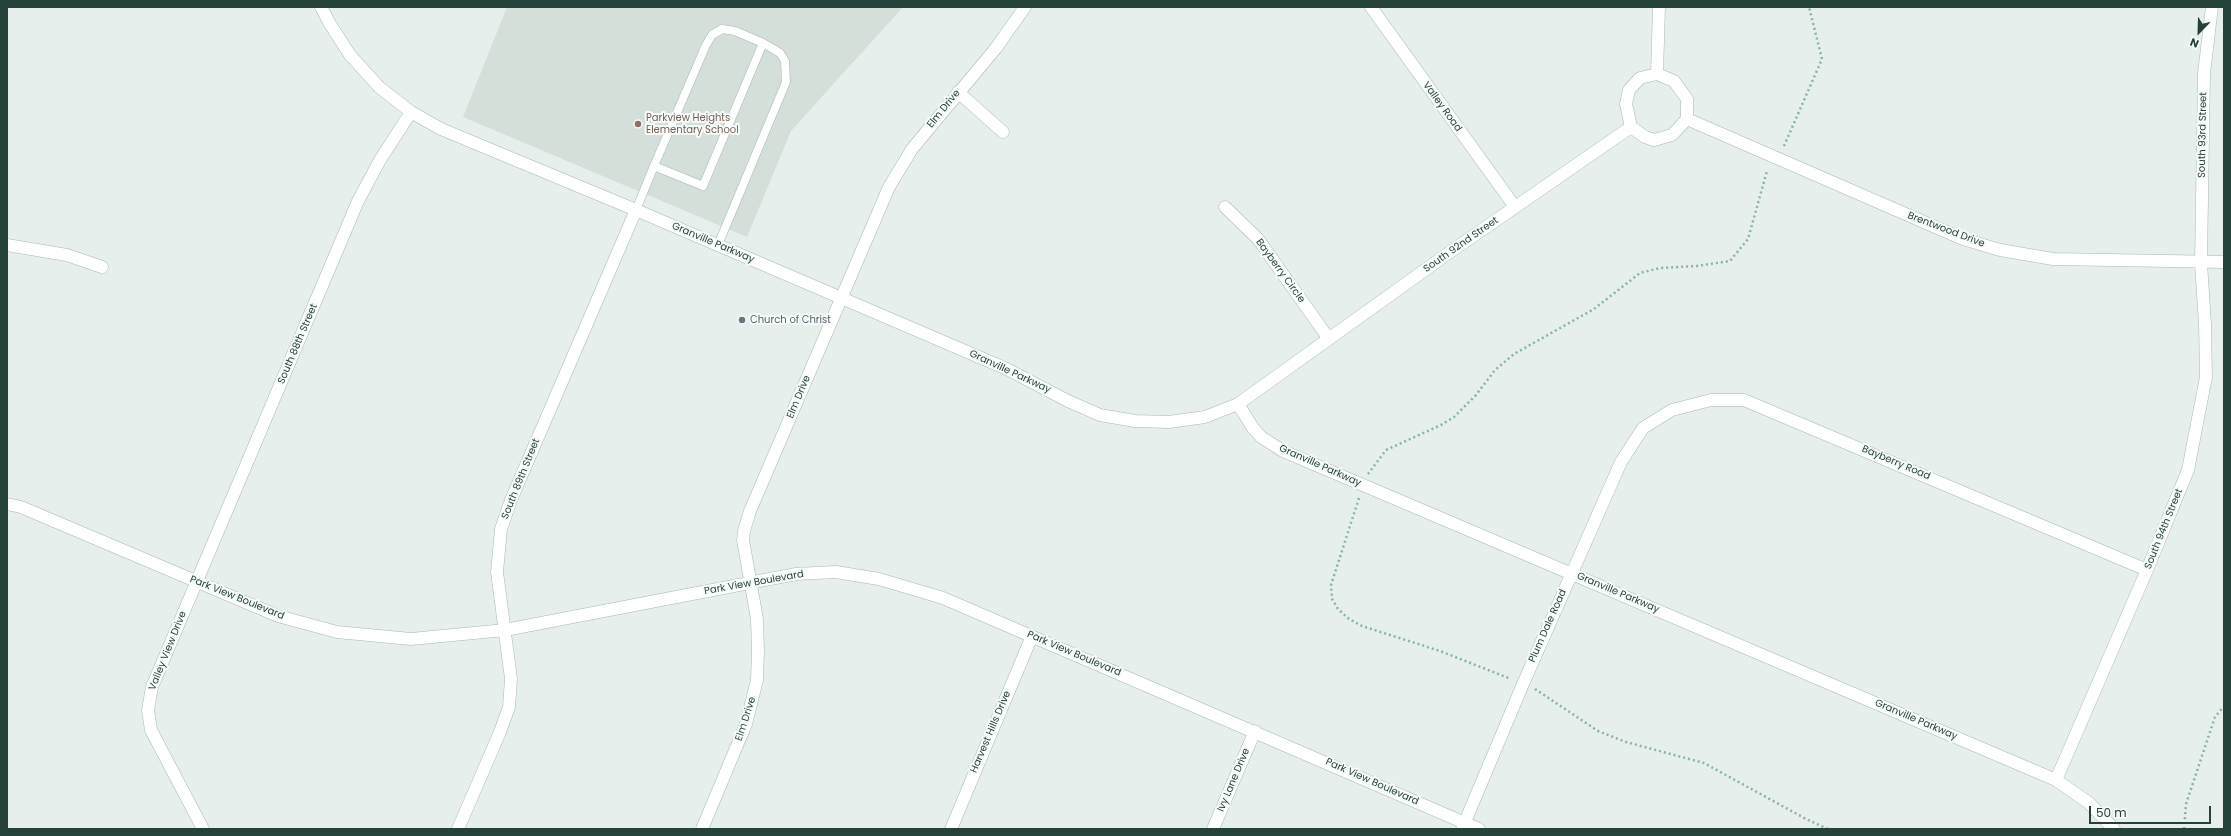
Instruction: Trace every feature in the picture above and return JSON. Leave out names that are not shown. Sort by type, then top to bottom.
[{"type":"street","name":"Granville Parkway","points":[[321,7],[350,55],[379,86],[411,112],[457,136],[636,210],[1006,369],[1078,406],[1111,418],[1146,422],[1180,421],[1205,417],[1238,404],[1253,428],[1261,437],[1282,451],[2056,780],[2089,803],[2114,829]]},
{"type":"street","name":"Elm Drive","points":[[702,829],[746,724],[757,680],[757,619],[743,540],[747,520],[889,187],[912,149],[1007,34],[1025,7]]},
{"type":"street","name":"Valley Road","points":[[1371,7],[1515,207]]},
{"type":"street","points":[[1657,74],[1659,7]]},
{"type":"street","name":"South 93rd Street","points":[[2201,263],[2204,73],[2212,7]]},
{"type":"street","points":[[1657,74],[1674,81],[1687,99],[1687,119],[1672,136],[1654,140],[1645,137],[1631,127],[1626,104],[1629,90],[1640,78],[1657,74]]},
{"type":"street","points":[[958,92],[1003,132]]},
{"type":"street","name":"South 88th Street","points":[[196,582],[358,201],[380,160],[411,112]]},
{"type":"street","name":"Brentwood Drive","points":[[1687,119],[1963,239],[2000,250],[2053,259],[2201,263],[2224,262]]},
{"type":"street","name":"South 92nd Street","points":[[1238,404],[1515,207],[1631,127]]},
{"type":"street","name":"Bayberry Circle","points":[[1225,207],[1258,239],[1329,339]]},
{"type":"street","name":"South 89th Street","points":[[458,829],[500,732],[509,707],[511,679],[506,630],[497,572],[497,558],[505,515],[636,210]]},
{"type":"street","points":[[7,245],[66,255],[102,267]]},
{"type":"street","name":"South 94th Street","points":[[2056,780],[2147,570],[2188,470],[2206,377],[2205,324],[2201,263]]},
{"type":"street","name":"Bayberry Road","points":[[1643,428],[1672,410],[1711,400],[1744,400],[1779,413],[2147,570]]},
{"type":"street","name":"Plum Dale Road","points":[[1464,826],[1571,573],[1621,462],[1643,428]]},
{"type":"street","name":"Park View Boulevard","points":[[7,504],[21,507],[278,616],[337,632],[411,639],[506,630],[750,582],[808,573],[836,572],[902,584],[943,598],[1255,731],[1464,826],[1479,829]]},
{"type":"street","name":"Valley View Drive","points":[[196,582],[154,681],[148,710],[154,738],[203,829]]},
{"type":"street","name":"Harvest Hills Drive","points":[[951,829],[1032,636]]},
{"type":"street","name":"Ivy Lane Drive","points":[[1213,829],[1255,731]]},
{"type":"lane","points":[[636,210],[708,39],[717,32],[728,29],[763,43],[780,54],[785,61],[787,68],[786,82],[718,245]]},
{"type":"lane","points":[[654,166],[703,186],[763,43]]},
{"type":"path","points":[[1784,146],[1822,59],[1809,7]]},
{"type":"path","points":[[1367,476],[1386,450],[1441,426],[1454,417],[1471,400],[1495,370],[1514,354],[1594,309],[1640,274],[1660,268],[1696,266],[1730,261],[1748,239],[1766,171]]},
{"type":"path","points":[[1360,494],[1331,585],[1332,599],[1338,609],[1349,619],[1362,626],[1440,651],[1514,680]]},
{"type":"path","points":[[1530,687],[1598,731],[1626,742],[1704,763],[1806,819],[1828,829]]},
{"type":"path","points":[[2184,829],[2186,804],[2215,717],[2224,706]]},
{"type":"shaded area","name":"Parkview Heights Elementary School","points":[[507,7],[903,7],[791,131],[747,237],[463,117]]},
{"type":"place","name":"Parkview Heights Elementary School","points":[[638,124]]},
{"type":"place","name":"Church of Christ","points":[[742,320]]}]
